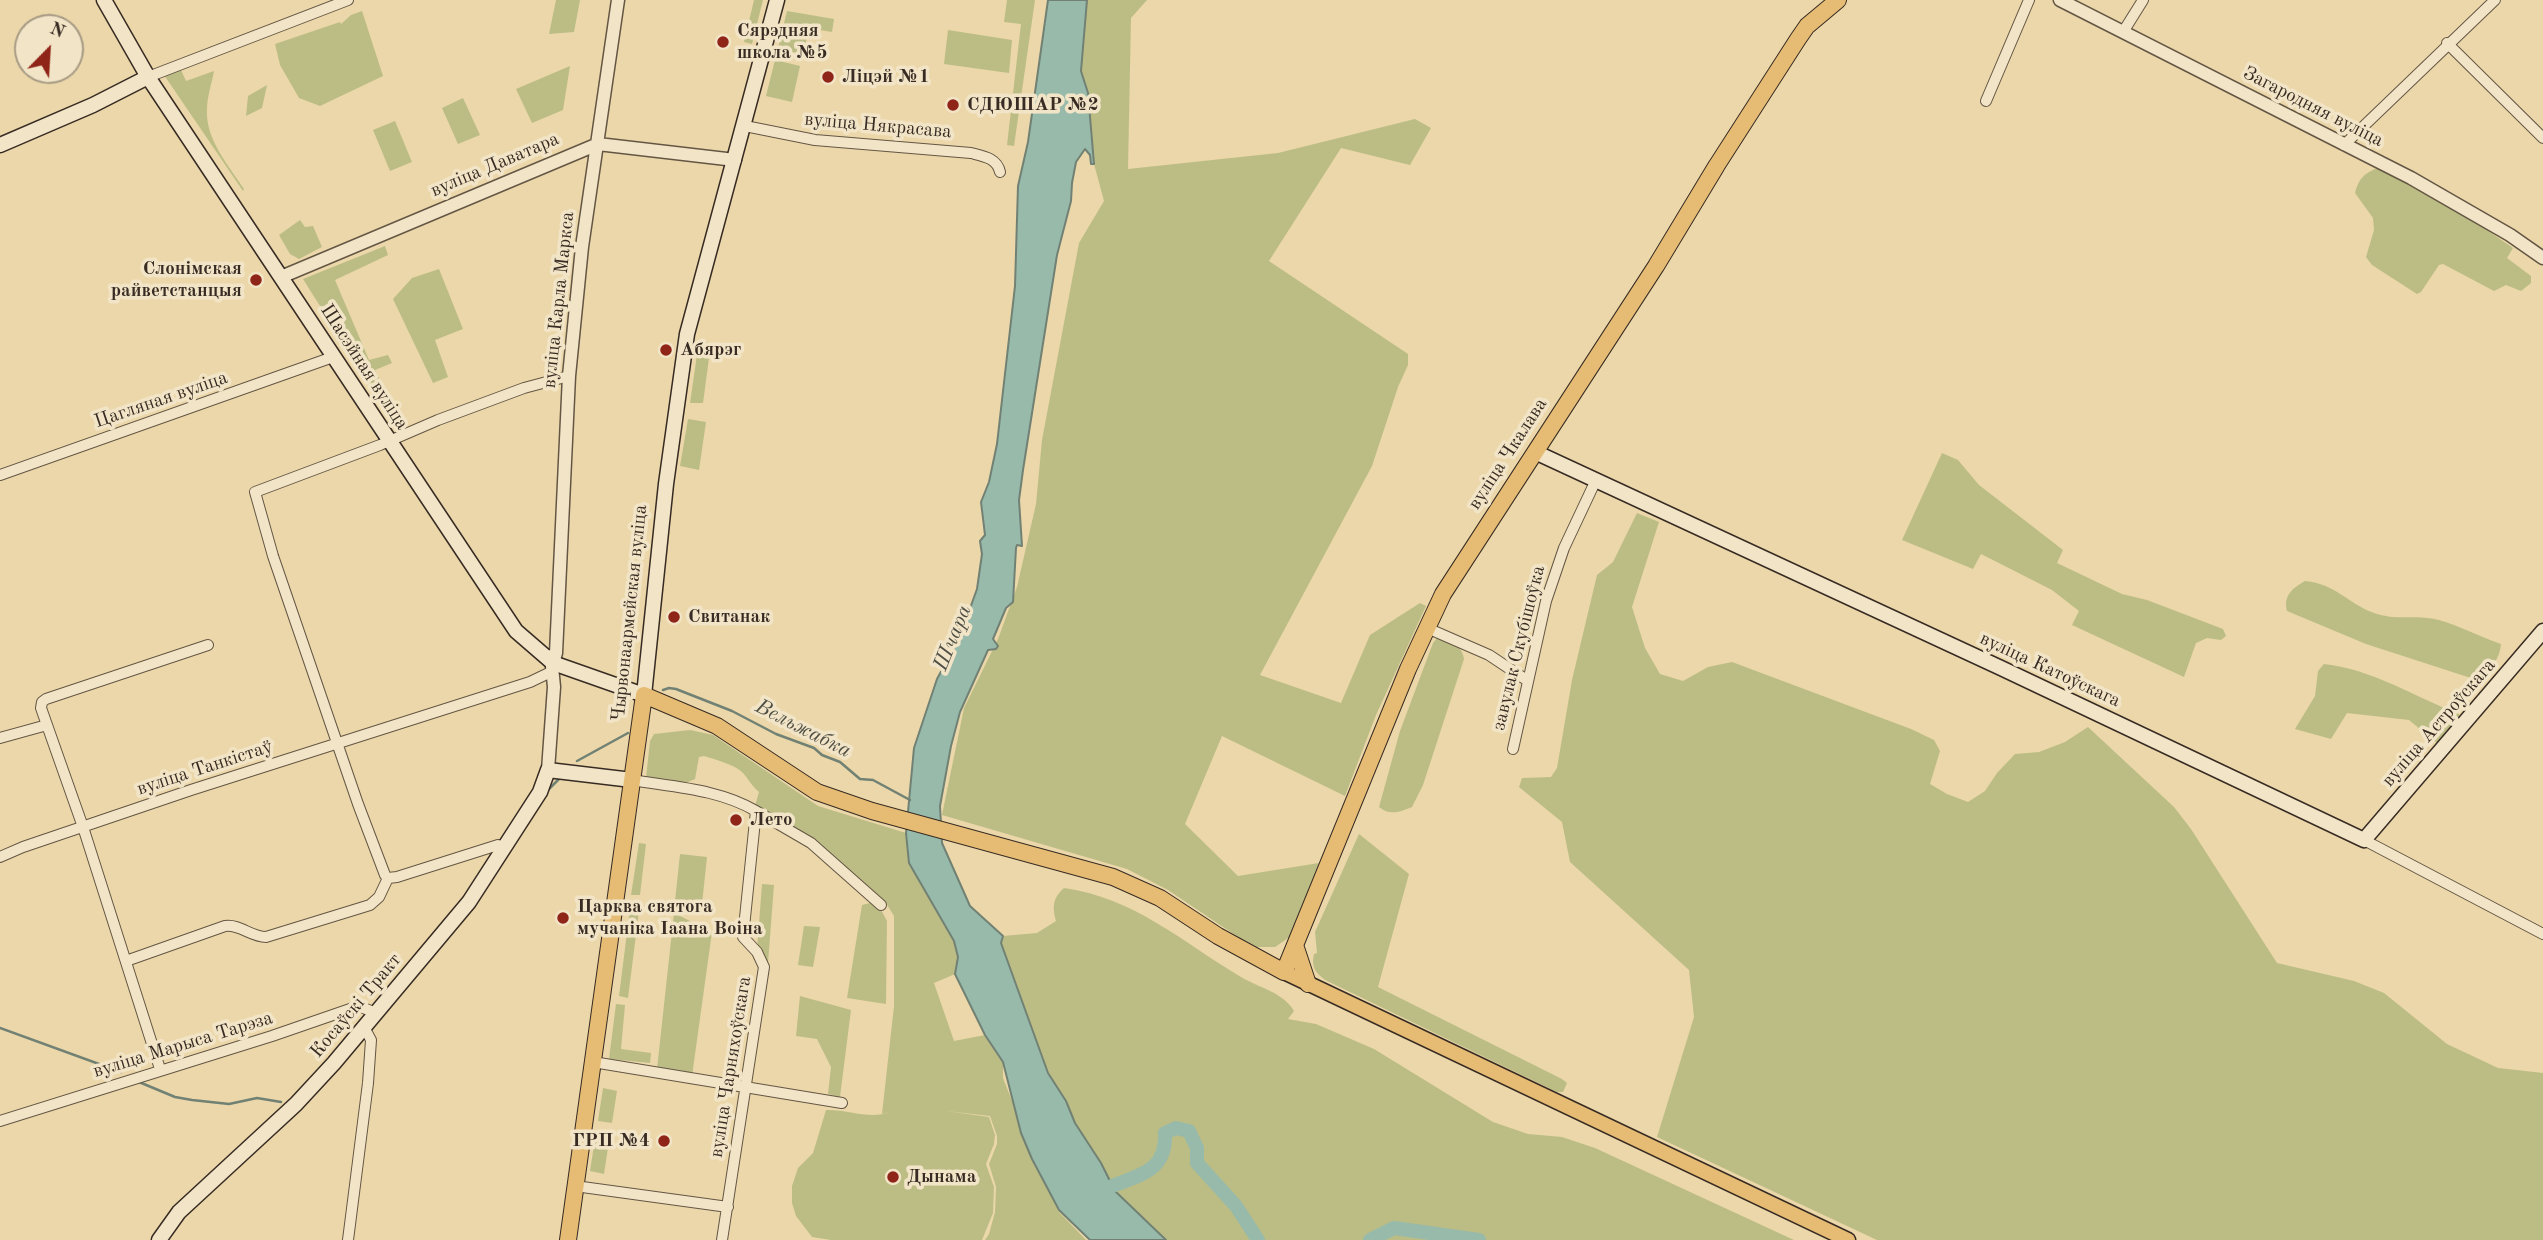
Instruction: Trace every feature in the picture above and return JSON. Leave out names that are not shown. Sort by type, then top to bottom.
[{"type":"highway","name":"вуліца Чкалава","points":[[1284,972],[1443,594],[1798,39],[1807,26],[1838,0]]},
{"type":"highway","name":"Чырвонаармейская вуліца","points":[[568,1240],[644,695]]},
{"type":"highway","points":[[644,695],[717,726],[817,792],[872,811],[1101,873],[1160,898],[1284,972]]},
{"type":"highway","points":[[1255,957],[1281,953],[1295,945],[1308,984]]},
{"type":"main road","name":"Шасэйная вуліца","points":[[104,0],[148,77],[502,613],[553,667],[644,695]]},
{"type":"main road","name":"Чырвонаармейская вуліца","points":[[644,695],[666,484],[687,334],[777,0]]},
{"type":"main road","points":[[0,145],[93,105],[148,77]]},
{"type":"main road","name":"вуліца Катоўскага","points":[[1535,452],[2364,840]]},
{"type":"main road","name":"вуліца Астроўскага","points":[[2364,840],[2543,631]]},
{"type":"main road","points":[[548,770],[632,780]]},
{"type":"main road","name":"Косаўскі Тракт","points":[[159,1240],[180,1212],[296,1104],[469,902],[540,792],[548,770]]},
{"type":"main road","points":[[1284,972],[1848,1240]]},
{"type":"street","points":[[148,77],[348,0]]},
{"type":"street","name":"вуліца Карла Маркса","points":[[553,667],[559,606],[569,376],[582,247],[618,0]]},
{"type":"street","points":[[1986,101],[2029,0]]},
{"type":"street","name":"Загародняя вуліца","points":[[2060,0],[2412,178],[2543,258]]},
{"type":"street","points":[[2123,32],[2143,0]]},
{"type":"street","points":[[2344,145],[2447,43],[2495,0]]},
{"type":"street","points":[[2447,43],[2543,138]]},
{"type":"street","name":"вуліца Някрасава","points":[[745,126],[816,140],[971,153],[995,161],[999,164],[1000,172]]},
{"type":"street","name":"вуліца Даватара","points":[[281,277],[598,144],[735,160]]},
{"type":"street","name":"Цагляная вуліца","points":[[0,475],[333,357]]},
{"type":"street","points":[[388,878],[381,868],[274,556],[255,492],[524,388],[569,376]]},
{"type":"street","name":"завулак Скубішоўка","points":[[1513,749],[1556,567],[1596,480]]},
{"type":"street","points":[[1427,628],[1489,656],[1528,681]]},
{"type":"street","points":[[160,1069],[83,827],[41,708],[46,699],[208,645]]},
{"type":"street","name":"вуліца Танкістаў","points":[[0,857],[191,790],[530,682],[553,667]]},
{"type":"street","name":"Косаўскі Тракт","points":[[548,770],[553,667]]},
{"type":"street","points":[[0,738],[47,725]]},
{"type":"street","points":[[632,780],[720,795],[740,802],[811,843],[881,905]]},
{"type":"street","name":"вуліца Чарняхоўскага","points":[[722,1240],[764,968],[757,953],[743,937],[756,811]]},
{"type":"street","name":"вуліца Катоўскага","points":[[2364,840],[2543,934]]},
{"type":"street","name":"вуліца Танкістаў","points":[[0,849],[18,845],[23,847]]},
{"type":"street","points":[[388,878],[498,845],[505,847]]},
{"type":"street","points":[[126,961],[225,926],[232,925],[259,937],[266,937],[370,905],[379,897],[388,878]]},
{"type":"street","name":"вуліца Марыса Тарэза","points":[[0,1121],[353,1008],[361,1007],[376,1013]]},
{"type":"street","points":[[348,1240],[368,1083],[371,1040],[364,1027]]},
{"type":"street","points":[[593,1062],[842,1103]]},
{"type":"street","points":[[575,1186],[728,1208]]},
{"type":"green space","points":[[556,0],[580,0],[574,32],[549,34]]},
{"type":"green space","points":[[754,0],[763,0],[752,44],[744,42]]},
{"type":"green space","points":[[1007,0],[1035,0],[1014,146],[1007,145],[1021,24],[1004,22]]},
{"type":"green space","points":[[1087,0],[1147,0],[1131,18],[1128,169],[1278,153],[1415,119],[1431,128],[1410,165],[1341,148],[1269,261],[1408,354],[1408,365],[1372,466],[1260,675],[1341,703],[1370,635],[1420,603],[1426,606],[1376,715],[1345,796],[1222,736],[1185,824],[1238,876],[1319,863],[1291,936],[1275,947],[1257,947],[1238,937],[1168,890],[1127,869],[942,815],[964,708],[998,639],[1017,587],[1036,504],[1042,440],[1079,243],[1104,201],[1094,164],[1088,93],[1081,71]]},
{"type":"green space","points":[[362,11],[383,76],[320,106],[299,98],[280,65],[275,44],[340,22],[341,24],[351,15]]},
{"type":"green space","points":[[787,11],[834,19],[832,32],[809,28],[803,55],[778,48]]},
{"type":"green space","points":[[948,30],[1012,40],[1009,73],[944,64]]},
{"type":"green space","points":[[775,60],[800,66],[792,102],[766,96]]},
{"type":"green space","points":[[570,66],[563,110],[532,123],[516,89]]},
{"type":"green space","points":[[181,70],[186,81],[214,71],[207,104],[207,120],[219,152],[243,191],[164,75]]},
{"type":"green space","points":[[267,85],[262,108],[246,116],[248,96]]},
{"type":"green space","points":[[463,98],[480,135],[458,144],[442,108]]},
{"type":"green space","points":[[395,121],[412,162],[390,171],[373,130]]},
{"type":"green space","points":[[2377,168],[2465,215],[2513,248],[2507,258],[2531,276],[2531,283],[2521,291],[2506,285],[2494,291],[2443,264],[2439,265],[2417,294],[2372,265],[2366,257],[2374,230],[2373,218],[2355,193],[2363,177]]},
{"type":"green space","points":[[300,220],[305,227],[313,226],[322,247],[299,259],[290,254],[279,235]]},
{"type":"green space","points":[[385,246],[388,255],[335,280],[369,360],[388,355],[392,363],[375,370],[403,428],[397,429],[303,279]]},
{"type":"green space","points":[[439,269],[463,329],[435,340],[448,377],[433,383],[393,299],[412,278]]},
{"type":"green space","points":[[699,341],[711,343],[703,403],[690,403]]},
{"type":"green space","points":[[688,419],[706,422],[699,470],[680,466]]},
{"type":"green space","points":[[1942,453],[1958,460],[1979,485],[2063,550],[2057,563],[2122,594],[2147,600],[2223,629],[2226,636],[2221,640],[2207,638],[2196,643],[2184,677],[2072,625],[2079,611],[2052,590],[1981,554],[1973,569],[1902,540]]},
{"type":"green space","points":[[1637,513],[1659,522],[1632,607],[1645,648],[1660,674],[1683,681],[1708,667],[1732,662],[1911,729],[1934,740],[1940,751],[1930,784],[1968,802],[1985,791],[2015,754],[2039,752],[2065,742],[2088,727],[2174,807],[2277,963],[2354,981],[2384,993],[2447,1044],[2498,1068],[2543,1073],[2543,1240],[1877,1240],[1657,1137],[1694,1017],[1689,970],[1570,862],[1562,822],[1519,787],[1522,778],[1551,777],[1557,768],[1572,680],[1597,575],[1613,562]]},
{"type":"green space","points":[[2305,581],[2325,586],[2374,613],[2431,618],[2455,625],[2501,644],[2499,655],[2490,669],[2477,680],[2366,644],[2287,611],[2288,596]]},
{"type":"green space","points":[[1437,638],[1458,647],[1464,659],[1423,785],[1412,807],[1399,812],[1387,812],[1379,807],[1400,731]]},
{"type":"green space","points":[[2324,664],[2342,667],[2393,684],[2459,714],[2459,720],[2437,743],[2409,720],[2347,713],[2331,739],[2295,729],[2315,696],[2318,671]]},
{"type":"green space","points":[[690,730],[713,735],[818,806],[906,833],[909,863],[954,941],[958,957],[955,974],[934,983],[954,1041],[985,1035],[1003,1062],[1003,1078],[1032,1159],[1059,1212],[1086,1240],[985,1240],[995,1212],[996,1187],[989,1164],[997,1144],[997,1136],[990,1116],[946,1111],[989,1117],[995,1135],[986,1164],[994,1187],[993,1213],[982,1240],[831,1240],[812,1237],[796,1216],[792,1203],[792,1186],[798,1168],[813,1153],[826,1110],[867,1115],[883,1114],[890,1112],[882,1114],[894,1006],[894,916],[886,903],[814,840],[755,806],[759,792],[735,767],[704,756],[699,757],[695,779],[686,783],[646,778],[650,741],[654,734]]},
{"type":"green space","points":[[1359,834],[1409,874],[1378,987],[1562,1079],[1567,1083],[1563,1092],[1557,1092],[1325,980],[1316,972],[1313,962],[1314,954],[1317,953],[1315,932]]},
{"type":"green space","points":[[639,843],[646,844],[640,895],[631,895]]},
{"type":"green space","points":[[680,854],[707,857],[702,904],[675,901]]},
{"type":"green space","points":[[762,884],[774,885],[768,963],[756,963]]},
{"type":"green space","points":[[1064,888],[1090,893],[1136,911],[1241,977],[1284,999],[1294,1011],[1288,1019],[1316,1024],[1374,1049],[1493,1122],[1528,1134],[1562,1137],[1595,1148],[1794,1240],[1166,1240],[1115,1191],[1101,1163],[1075,1123],[1066,1101],[1048,1073],[1001,943],[1003,936],[1037,933],[1056,921],[1054,903]]},
{"type":"green space","points":[[870,903],[880,908],[887,921],[886,1004],[847,998],[862,905]]},
{"type":"green space","points":[[630,909],[639,911],[628,998],[619,996]]},
{"type":"green space","points":[[674,913],[712,932],[692,1076],[657,1069]]},
{"type":"green space","points":[[804,926],[820,927],[813,967],[798,965]]},
{"type":"green space","points":[[800,996],[851,1010],[840,1097],[828,1094],[831,1067],[817,1039],[796,1036]]},
{"type":"green space","points":[[616,1004],[625,1005],[621,1049],[651,1053],[650,1063],[609,1059]]},
{"type":"green space","points":[[603,1088],[617,1091],[612,1123],[598,1121]]},
{"type":"green space","points":[[595,1139],[609,1141],[604,1174],[590,1171]]},
{"type":"shaded area","points":[[1048,0],[1087,0],[1081,71],[1088,93],[1094,164],[1091,164],[1090,155],[1085,149],[1076,162],[1071,201],[1057,255],[1023,470],[1019,500],[1022,546],[1017,545],[1016,548],[1013,602],[1006,608],[993,639],[998,646],[988,650],[960,712],[940,806],[942,843],[970,906],[1003,936],[1001,943],[1048,1073],[1066,1101],[1075,1123],[1101,1163],[1115,1191],[1166,1240],[1090,1240],[1059,1210],[1021,1133],[1003,1062],[985,1035],[955,974],[958,957],[954,941],[909,863],[906,833],[914,748],[937,679],[960,636],[977,589],[982,554],[980,541],[985,535],[981,502],[989,482],[997,444],[1015,286],[1018,186],[1028,142]]},
{"type":"waterway","name":"Вельжабка","points":[[663,690],[676,689],[732,711],[776,734],[814,748],[822,755],[840,762],[860,779],[873,780],[910,800]]},
{"type":"waterway","name":"Вельжабка","points":[[577,761],[628,733]]},
{"type":"waterway","name":"Вельжабка","points":[[548,790],[560,778]]},
{"type":"waterway","name":"Вельжабка","points":[[0,1028],[121,1072]]},
{"type":"waterway","name":"Вельжабка","points":[[139,1082],[175,1097],[192,1100],[229,1104],[257,1098],[281,1102]]},
{"type":"waterway","points":[[1112,1186],[1142,1174],[1157,1163],[1162,1155],[1165,1133],[1176,1128],[1189,1131],[1197,1148],[1197,1163],[1236,1206],[1258,1240]]},
{"type":"waterway","points":[[1370,1240],[1394,1228],[1479,1240]]},
{"type":"place","name":"Сярэдняя школа №5","points":[[723,42]]},
{"type":"place","name":"Ліцэй №1","points":[[828,77]]},
{"type":"place","name":"СДЮШАР №2","points":[[953,105]]},
{"type":"place","name":"Слонімская райветстанцыя","points":[[256,280]]},
{"type":"place","name":"Абярэг","points":[[666,350]]},
{"type":"place","name":"Свитанак","points":[[674,617]]},
{"type":"place","name":"Лето","points":[[736,820]]},
{"type":"place","name":"Царква святога мучаніка Іаана Воіна","points":[[563,918]]},
{"type":"place","name":"ГРП №4","points":[[664,1141]]},
{"type":"place","name":"Дынама","points":[[893,1177]]},
{"type":"water label","name":"Шчара","points":[[953,638]]}]
